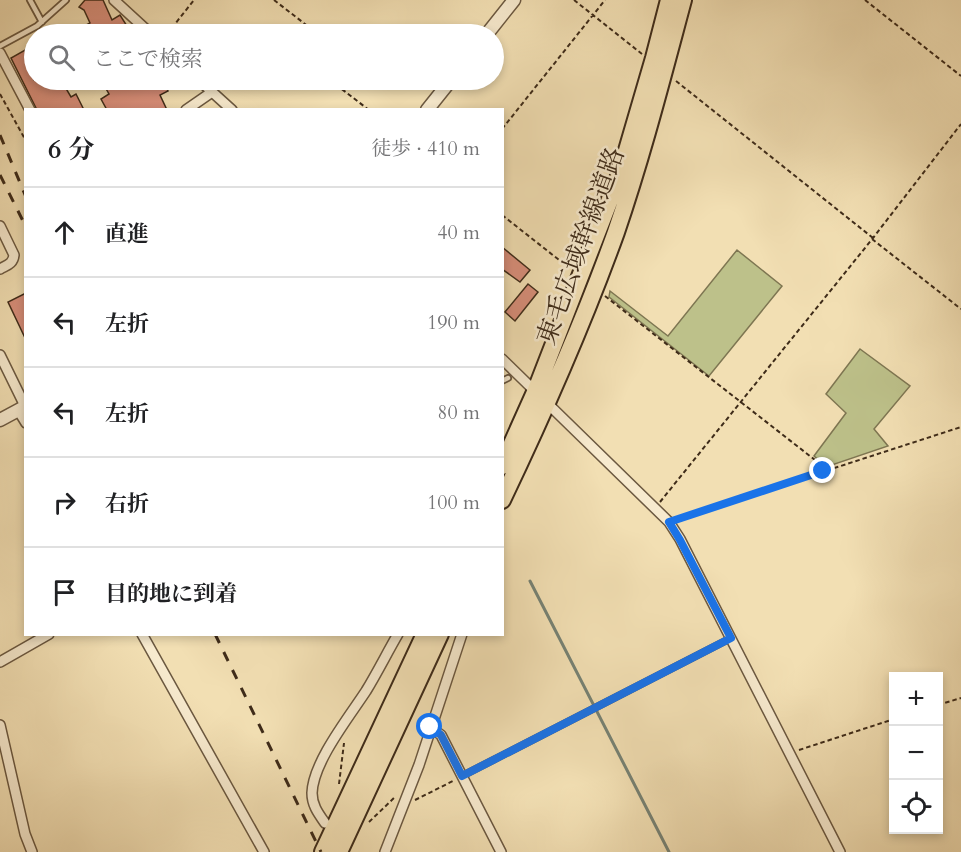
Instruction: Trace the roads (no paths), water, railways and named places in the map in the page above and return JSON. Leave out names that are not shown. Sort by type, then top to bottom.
[{"type":"highway","name":"東毛広域幹線道路","points":[[504,462],[536,390],[621,171],[669,0]]},
{"type":"highway","name":"東毛広域幹線道路","points":[[504,496],[549,402],[594,292],[620,220],[643,148],[683,0]]},
{"type":"highway","points":[[334,852],[328,829],[424,636]]},
{"type":"highway","points":[[334,852],[439,636]]},
{"type":"street","points":[[114,0],[140,24]]},
{"type":"street","points":[[495,24],[514,0]]},
{"type":"street","points":[[0,53],[29,108]]},
{"type":"street","points":[[429,108],[443,90]]},
{"type":"street","points":[[189,108],[212,92],[230,108]]},
{"type":"street","points":[[0,226],[14,255],[10,264],[0,269]]},
{"type":"street","points":[[0,355],[23,407],[0,420]]},
{"type":"street","points":[[504,361],[549,402],[669,522],[840,852]]},
{"type":"street","points":[[0,662],[46,636]]},
{"type":"street","points":[[143,636],[264,852]]},
{"type":"street","points":[[328,829],[314,805],[312,791],[314,778],[344,723],[366,691],[394,636]]},
{"type":"street","points":[[385,852],[404,804],[461,636]]},
{"type":"street","points":[[0,725],[25,834],[32,852]]},
{"type":"street","points":[[430,727],[441,735],[501,852]]},
{"type":"lane","points":[[30,0],[42,22]]},
{"type":"lane","points":[[38,24],[66,0]]},
{"type":"lane","points":[[0,46],[24,32]]},
{"type":"lane","points":[[504,380],[508,378]]},
{"type":"lane","points":[[462,776],[731,638]]},
{"type":"waterway","points":[[530,581],[669,852]]},
{"type":"railway","points":[[0,135],[24,192]]},
{"type":"railway","points":[[0,175],[24,223]]},
{"type":"railway","points":[[216,636],[321,852]]}]
